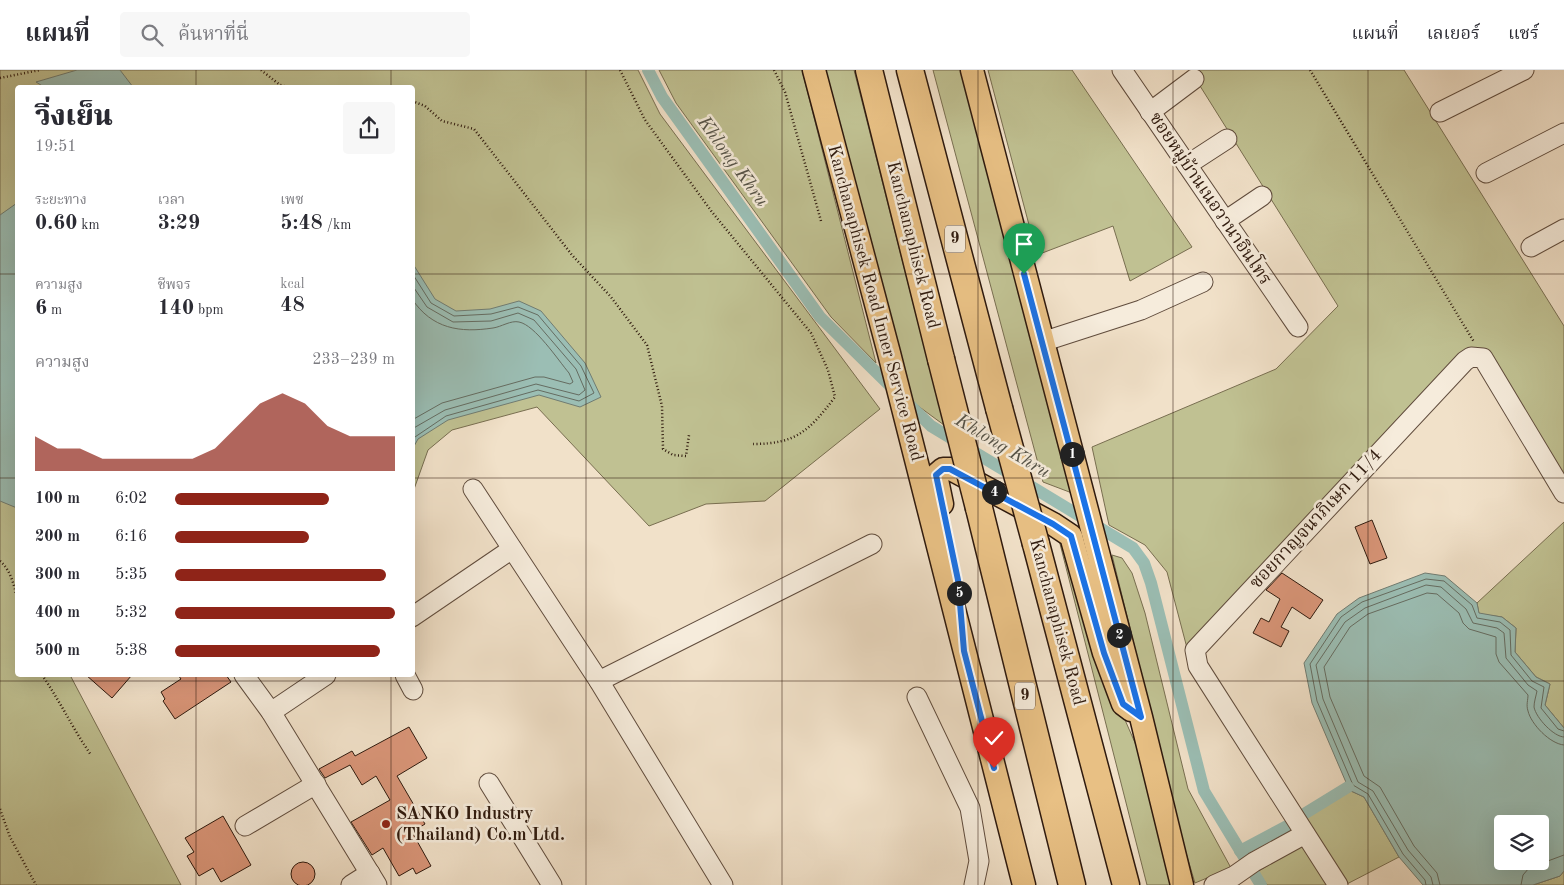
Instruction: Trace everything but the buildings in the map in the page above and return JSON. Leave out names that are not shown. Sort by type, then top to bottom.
[{"type":"highway","name":"Kanchanaphisek Road","points":[[869,70],[1072,885]]},
{"type":"highway","name":"Kanchanaphisek Road","points":[[910,70],[1126,885]]},
{"type":"main road","name":"Kanchanaphisek Road Inner Service Road","points":[[814,70],[922,481],[1024,885]]},
{"type":"main road","points":[[972,70],[1141,717],[1182,885]]},
{"type":"main road","points":[[964,651],[958,580],[936,475],[943,469],[950,469],[1053,524],[1071,536],[1104,653],[1123,704],[1141,717]]},
{"type":"street","name":"ซอยหมู่บ้านเนอวานาอินโทร","points":[[1122,70],[1298,327]]},
{"type":"street","points":[[1440,112],[1524,70]]},
{"type":"street","points":[[1150,112],[1194,80]]},
{"type":"street","points":[[1486,173],[1564,133]]},
{"type":"street","points":[[1187,165],[1227,139]]},
{"type":"street","points":[[1225,221],[1262,196]]},
{"type":"street","points":[[1531,247],[1564,229]]},
{"type":"street","points":[[1042,342],[1141,310],[1204,282]]},
{"type":"street","name":"ซอยกาญจนาภิเษก 11/4","points":[[1338,885],[1198,666],[1195,650],[1458,368],[1471,357],[1477,358]]},
{"type":"street","points":[[1477,358],[1483,358],[1564,492]]},
{"type":"street","points":[[473,489],[599,681],[723,885]]},
{"type":"street","points":[[599,681],[872,544]]},
{"type":"street","points":[[415,615],[512,549]]},
{"type":"street","points":[[246,677],[272,712],[373,879],[351,885]]},
{"type":"street","points":[[272,712],[323,677]]},
{"type":"street","points":[[917,697],[970,808],[979,861],[974,885]]},
{"type":"street","points":[[489,783],[552,885]]},
{"type":"street","points":[[244,826],[316,784]]},
{"type":"street","points":[[1214,885],[1234,876],[1254,862],[1304,834]]},
{"type":"path","points":[[0,78],[40,70]]},
{"type":"path","points":[[260,70],[280,85]]},
{"type":"path","points":[[620,70],[645,120],[712,212],[811,333],[828,370],[835,397],[821,415],[798,437],[773,444],[753,444]]},
{"type":"path","points":[[774,70],[785,92],[821,221]]},
{"type":"path","points":[[1310,70],[1472,338],[1477,348],[1477,358]]},
{"type":"path","points":[[415,102],[424,106],[442,121],[474,129],[572,255],[611,297],[647,345],[662,406],[663,449],[673,455],[686,456],[689,435]]},
{"type":"path","points":[[0,561],[5,565],[15,588]]},
{"type":"path","points":[[43,677],[91,755]]},
{"type":"path","points":[[0,809],[10,837],[36,885]]},
{"type":"green space","points":[[0,70],[638,70],[660,114],[880,409],[765,501],[706,504],[649,526],[537,407],[452,430],[428,450],[415,486],[415,85],[15,85],[15,677],[71,677],[181,885],[0,885]]},
{"type":"green space","points":[[659,70],[802,70],[876,363],[831,317],[676,103]]},
{"type":"green space","points":[[821,70],[854,70],[944,425],[910,400]]},
{"type":"green space","points":[[933,70],[966,70],[1072,493],[1043,482]]},
{"type":"green space","points":[[988,70],[1072,70],[1192,247],[1130,281],[1113,226],[1037,255]]},
{"type":"green space","points":[[1190,70],[1404,70],[1564,326],[1564,481],[1487,354],[1463,354],[1187,648],[1167,572],[1145,545],[1109,525],[1092,447],[1276,369],[1338,306]]},
{"type":"green space","points":[[1564,522],[1564,728],[1545,705],[1550,684],[1536,677],[1515,652],[1516,628],[1502,617],[1479,614],[1477,603]]},
{"type":"green space","points":[[1058,536],[1065,537],[1118,704],[1143,761],[1176,885],[1147,885]]},
{"type":"green space","points":[[1112,555],[1122,558],[1132,573],[1145,613],[1188,789],[1231,868],[1195,883],[1183,843]]},
{"type":"green space","points":[[1351,791],[1364,797],[1399,857],[1345,885],[1303,819],[1326,803]]},
{"type":"green space","points":[[1304,845],[1330,885],[1267,885],[1258,871]]},
{"type":"green space","points":[[1564,871],[1564,885],[1533,885],[1560,876]]},
{"type":"water","points":[[77,70],[120,70],[131,85],[41,85],[36,82]]},
{"type":"water","points":[[15,204],[15,507],[0,501],[0,215]]},
{"type":"water","points":[[415,267],[435,299],[456,311],[490,309],[519,301],[541,311],[585,363],[601,397],[580,407],[539,395],[448,420],[418,439],[415,444]]},
{"type":"water","points":[[1425,573],[1445,576],[1477,603],[1479,613],[1502,617],[1516,628],[1515,652],[1536,677],[1550,684],[1545,705],[1564,728],[1564,871],[1560,876],[1533,885],[1423,885],[1399,857],[1364,797],[1351,791],[1348,787],[1312,703],[1304,663],[1337,614],[1359,598]]},
{"type":"waterway","name":"Khlong Khru","points":[[648,70],[662,97],[820,317],[931,426],[1133,548],[1144,563],[1151,583],[1204,791],[1261,885]]},
{"type":"waterway","points":[[1304,814],[1348,787]]},
{"type":"waterway","points":[[1240,851],[1287,826]]},
{"type":"place","name":"SANKO Industry (Thailand) Co.m Ltd.","points":[[386,824]]},
{"type":"route","points":[[994,768],[964,651],[958,580],[936,475],[943,469],[950,469],[1053,524],[1071,536],[1104,653],[1123,704],[1141,717],[1024,274]]}]
